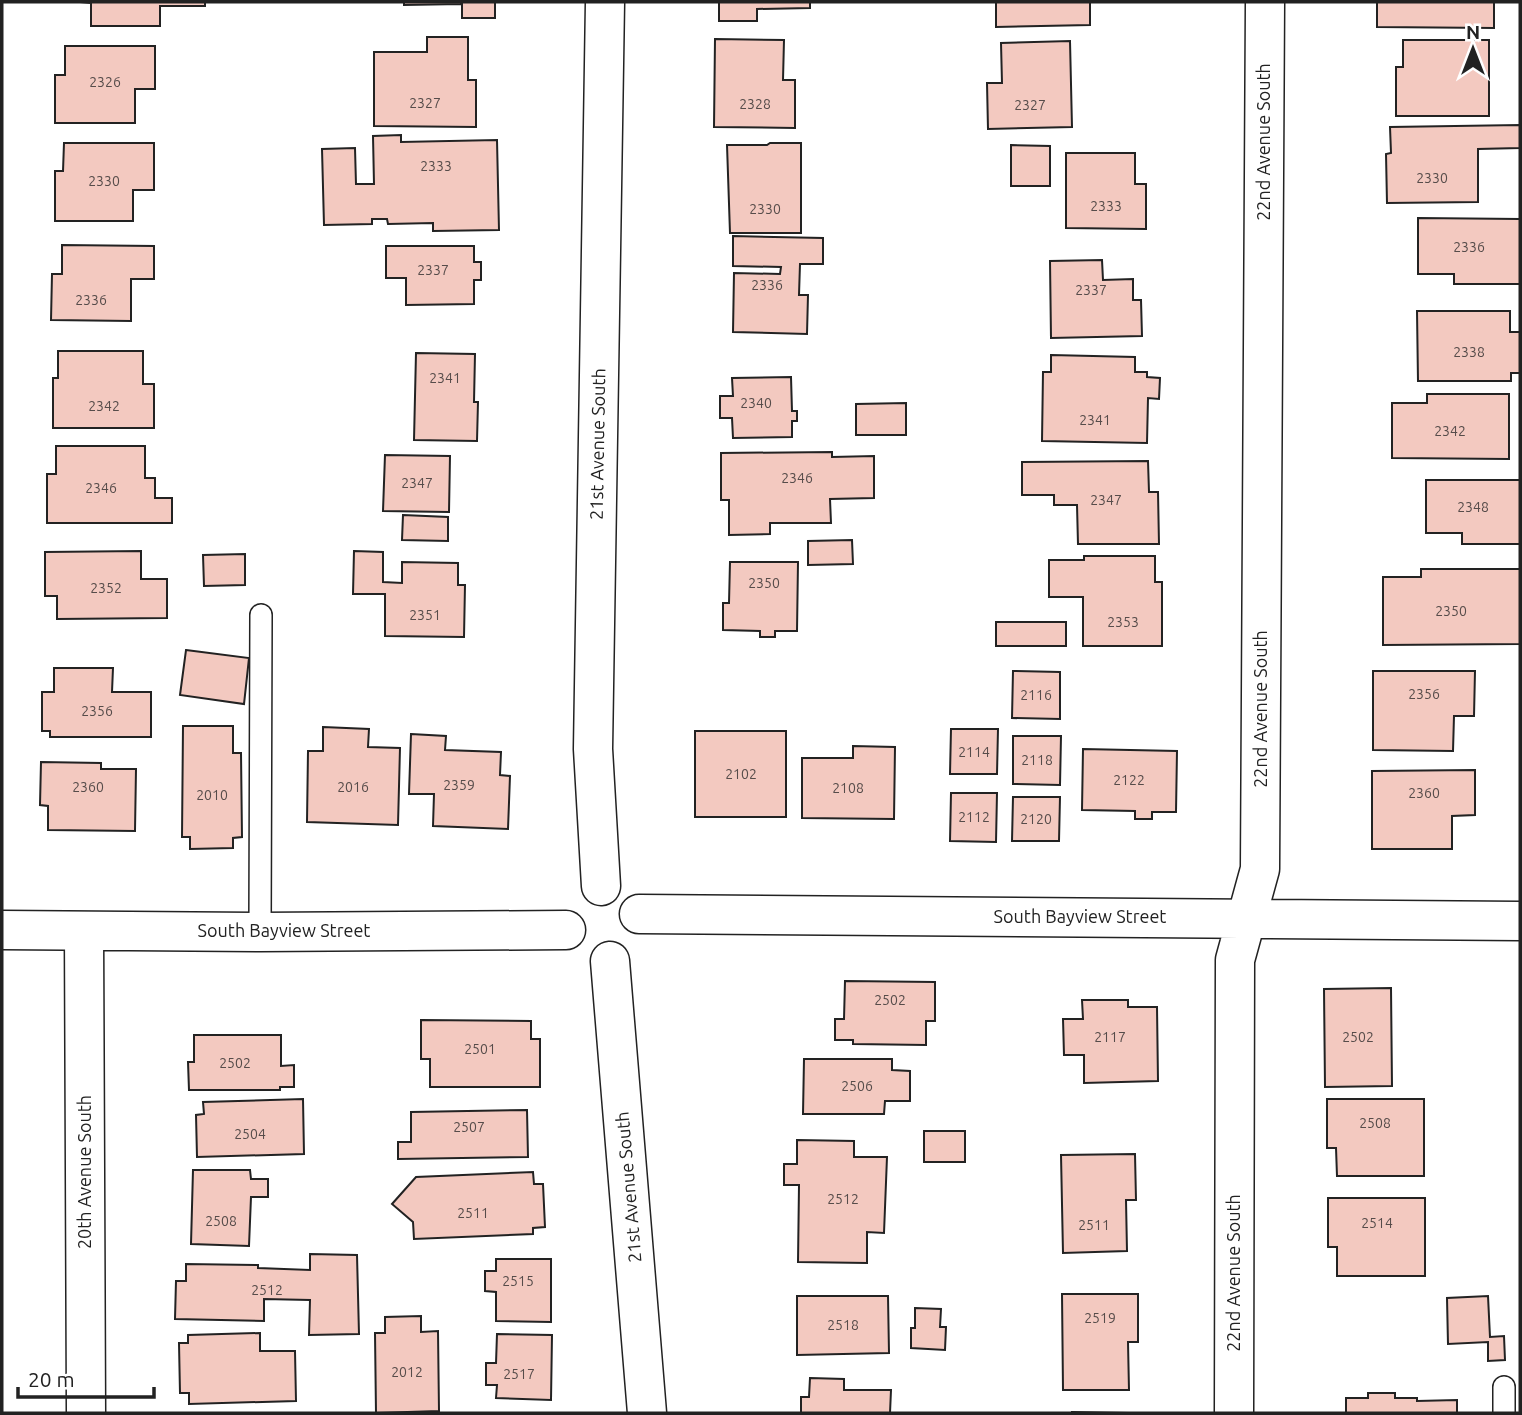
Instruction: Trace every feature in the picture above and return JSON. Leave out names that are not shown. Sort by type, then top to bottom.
[{"type":"street","name":"21st Avenue South","points":[[601,887],[593,749],[605,2]]},
{"type":"street","name":"22nd Avenue South","points":[[1234,1413],[1235,960],[1260,869],[1265,2]]},
{"type":"street","points":[[601,887],[625,893],[634,902],[639,914],[641,926],[638,939],[622,957],[610,961],[587,958],[569,942],[566,917],[570,906],[588,890],[601,887]]},
{"type":"street","name":"South Bayview Street","points":[[639,914],[1520,920]]},
{"type":"street","name":"South Bayview Street","points":[[2,930],[260,932],[566,929]]},
{"type":"street","name":"20th Avenue South","points":[[84,931],[86,1413]]},
{"type":"street","name":"21st Avenue South","points":[[610,961],[647,1413]]},
{"type":"lane","points":[[260,932],[261,615]]},
{"type":"lane","points":[[1504,1387],[1504,1413]]},
{"type":"building","points":[[80,2],[205,2],[205,6],[160,6],[160,26],[91,26],[91,3]]},
{"type":"building","points":[[404,2],[461,2],[461,4],[404,5]]},
{"type":"building","points":[[462,2],[495,2],[495,18],[462,18]]},
{"type":"building","points":[[719,2],[810,2],[810,8],[757,9],[757,21],[719,21]]},
{"type":"building","points":[[996,2],[1090,2],[1090,25],[996,27]]},
{"type":"building","points":[[1377,2],[1494,2],[1494,28],[1377,27]]},
{"type":"building","points":[[427,37],[468,37],[468,80],[476,80],[476,127],[374,126],[374,52],[427,52]]},
{"type":"building","points":[[715,39],[784,40],[783,80],[795,80],[795,128],[714,127]]},
{"type":"building","points":[[1403,40],[1489,40],[1489,116],[1396,116],[1396,67],[1403,67]]},
{"type":"building","points":[[1070,41],[1072,127],[988,129],[987,83],[1002,83],[1001,43]]},
{"type":"building","points":[[65,46],[155,46],[155,89],[135,89],[135,123],[55,123],[55,75],[65,75]]},
{"type":"building","points":[[1520,125],[1520,148],[1478,149],[1478,202],[1387,203],[1386,154],[1391,153],[1390,127]]},
{"type":"building","points":[[401,135],[401,142],[497,140],[499,230],[433,231],[433,223],[388,224],[387,219],[372,219],[372,224],[324,225],[322,149],[355,148],[356,184],[374,184],[373,136]]},
{"type":"building","points":[[64,143],[154,143],[154,190],[133,190],[133,221],[55,221],[55,171],[63,171]]},
{"type":"building","points":[[801,143],[801,233],[730,233],[727,145]]},
{"type":"building","points":[[1011,145],[1050,146],[1050,186],[1011,186]]},
{"type":"building","points":[[1066,153],[1135,153],[1135,184],[1146,184],[1146,229],[1066,228]]},
{"type":"building","points":[[1418,218],[1520,219],[1520,284],[1454,284],[1454,274],[1418,274]]},
{"type":"building","points":[[733,236],[823,238],[823,264],[800,264],[799,295],[808,295],[807,334],[733,332],[734,273],[780,274],[781,267],[733,266]]},
{"type":"building","points":[[62,245],[154,246],[154,279],[131,279],[131,321],[51,320],[52,274],[62,274]]},
{"type":"building","points":[[386,246],[474,246],[474,262],[481,262],[481,280],[474,280],[474,304],[406,305],[406,278],[386,278]]},
{"type":"building","points":[[1102,260],[1103,280],[1133,279],[1133,300],[1141,300],[1142,336],[1051,338],[1050,261]]},
{"type":"building","points":[[1417,311],[1510,311],[1510,332],[1520,332],[1520,373],[1511,373],[1511,381],[1418,381]]},
{"type":"building","points":[[58,351],[143,351],[143,384],[154,384],[154,428],[53,428],[53,378],[58,378]]},
{"type":"building","points":[[416,353],[475,354],[474,402],[478,402],[477,441],[414,440]]},
{"type":"building","points":[[1051,355],[1135,357],[1135,372],[1147,372],[1147,377],[1160,378],[1159,399],[1148,398],[1147,443],[1042,441],[1043,372],[1051,372]]},
{"type":"building","points":[[791,377],[792,411],[797,411],[797,421],[792,421],[792,437],[733,438],[732,418],[720,418],[720,396],[733,396],[732,378]]},
{"type":"building","points":[[1427,394],[1509,394],[1509,459],[1392,458],[1392,403],[1427,403]]},
{"type":"building","points":[[906,403],[906,435],[856,435],[856,404]]},
{"type":"building","points":[[56,446],[145,446],[145,478],[155,478],[155,498],[172,498],[172,523],[47,523],[47,474],[56,474]]},
{"type":"building","points":[[832,452],[832,457],[874,456],[874,498],[830,499],[831,523],[770,523],[770,534],[729,535],[729,500],[721,500],[721,453]]},
{"type":"building","points":[[385,455],[450,456],[449,512],[383,511]]},
{"type":"building","points":[[1148,461],[1149,492],[1158,492],[1159,544],[1078,544],[1077,505],[1054,505],[1054,495],[1022,495],[1022,462]]},
{"type":"building","points":[[1426,480],[1520,480],[1520,544],[1462,544],[1462,533],[1426,533]]},
{"type":"building","points":[[403,515],[448,517],[448,541],[402,540]]},
{"type":"building","points":[[852,540],[853,564],[808,565],[808,541]]},
{"type":"building","points":[[141,551],[141,579],[167,579],[167,618],[57,619],[57,596],[45,596],[45,552]]},
{"type":"building","points":[[354,551],[383,552],[383,582],[402,583],[402,562],[458,563],[458,585],[465,585],[464,637],[385,636],[385,594],[353,594]]},
{"type":"building","points":[[245,554],[245,585],[204,586],[203,555]]},
{"type":"building","points":[[1084,556],[1155,556],[1155,582],[1162,582],[1162,646],[1083,646],[1083,597],[1049,597],[1049,560],[1084,560]]},
{"type":"building","points":[[730,562],[798,562],[797,631],[775,631],[775,637],[760,637],[760,631],[723,630],[723,603],[729,603]]},
{"type":"building","points":[[1421,569],[1520,569],[1520,644],[1383,645],[1383,577],[1421,577]]},
{"type":"building","points":[[996,622],[1066,622],[1066,646],[996,646]]},
{"type":"building","points":[[186,650],[249,658],[244,704],[180,695]]},
{"type":"building","points":[[54,668],[113,668],[112,692],[151,692],[151,737],[50,737],[50,731],[42,731],[42,692],[54,692]]},
{"type":"building","points":[[1013,671],[1060,672],[1060,719],[1012,718]]},
{"type":"building","points":[[1373,671],[1475,671],[1474,716],[1454,716],[1453,751],[1373,750]]},
{"type":"building","points":[[183,726],[233,726],[233,753],[241,753],[242,837],[233,838],[233,848],[190,849],[190,837],[182,837]]},
{"type":"building","points":[[323,727],[369,729],[368,747],[400,748],[398,825],[307,822],[308,751],[323,751]]},
{"type":"building","points":[[951,729],[998,729],[997,774],[950,774]]},
{"type":"building","points":[[695,731],[786,731],[786,817],[695,817]]},
{"type":"building","points":[[411,734],[446,736],[445,750],[501,752],[500,775],[510,776],[508,829],[433,826],[434,794],[409,794]]},
{"type":"building","points":[[1013,736],[1061,736],[1060,785],[1013,784]]},
{"type":"building","points":[[853,746],[895,747],[894,819],[802,818],[802,758],[853,758]]},
{"type":"building","points":[[1083,749],[1177,751],[1176,812],[1152,812],[1152,819],[1135,819],[1135,811],[1082,810]]},
{"type":"building","points":[[41,762],[101,763],[101,769],[136,769],[135,831],[48,830],[48,806],[40,805]]},
{"type":"building","points":[[1475,770],[1475,815],[1452,816],[1452,849],[1372,849],[1372,771]]},
{"type":"building","points":[[951,793],[997,793],[996,842],[950,841]]},
{"type":"building","points":[[1013,797],[1060,797],[1059,841],[1012,841]]},
{"type":"building","points":[[845,981],[935,982],[935,1021],[926,1021],[926,1045],[853,1044],[853,1040],[835,1040],[835,1019],[844,1019]]},
{"type":"building","points":[[1391,988],[1392,1086],[1325,1087],[1324,989]]},
{"type":"building","points":[[1082,1000],[1128,1000],[1128,1007],[1157,1007],[1158,1081],[1084,1083],[1084,1055],[1064,1055],[1063,1019],[1083,1019]]},
{"type":"building","points":[[421,1020],[531,1021],[531,1039],[540,1039],[540,1087],[430,1087],[430,1059],[421,1059]]},
{"type":"building","points":[[194,1035],[281,1035],[281,1066],[294,1065],[294,1087],[280,1087],[280,1090],[189,1090],[188,1062],[194,1062]]},
{"type":"building","points":[[804,1059],[892,1059],[892,1070],[910,1071],[910,1101],[885,1101],[884,1114],[803,1114]]},
{"type":"building","points":[[303,1099],[304,1154],[197,1157],[196,1115],[204,1114],[203,1102]]},
{"type":"building","points":[[1327,1099],[1424,1099],[1424,1176],[1337,1176],[1336,1148],[1327,1148]]},
{"type":"building","points":[[527,1110],[528,1157],[398,1159],[398,1142],[411,1142],[411,1112]]},
{"type":"building","points":[[924,1131],[965,1131],[965,1162],[924,1162]]},
{"type":"building","points":[[797,1140],[854,1141],[854,1157],[887,1157],[884,1233],[867,1232],[867,1263],[798,1262],[799,1185],[784,1185],[784,1164],[797,1164]]},
{"type":"building","points":[[1135,1154],[1136,1200],[1126,1200],[1127,1251],[1063,1253],[1061,1155]]},
{"type":"building","points":[[193,1170],[250,1170],[251,1179],[268,1179],[268,1197],[251,1197],[249,1246],[191,1244]]},
{"type":"building","points":[[533,1172],[534,1184],[543,1184],[545,1227],[533,1228],[533,1234],[414,1239],[413,1222],[392,1204],[416,1177]]},
{"type":"building","points":[[1328,1198],[1425,1198],[1425,1276],[1337,1276],[1337,1247],[1328,1247]]},
{"type":"building","points":[[310,1254],[357,1255],[359,1334],[309,1335],[310,1300],[264,1299],[264,1321],[175,1319],[176,1281],[186,1281],[186,1264],[258,1265],[258,1268],[310,1270]]},
{"type":"building","points":[[496,1259],[551,1259],[551,1322],[496,1321],[496,1292],[485,1291],[485,1271],[496,1271]]},
{"type":"building","points":[[1062,1294],[1138,1294],[1138,1342],[1128,1342],[1129,1390],[1063,1390]]},
{"type":"building","points":[[797,1296],[888,1296],[889,1353],[797,1355]]},
{"type":"building","points":[[1488,1296],[1490,1337],[1504,1336],[1505,1360],[1488,1361],[1488,1342],[1448,1344],[1447,1298]]},
{"type":"building","points":[[915,1308],[941,1309],[940,1327],[946,1327],[945,1350],[911,1348]]},
{"type":"building","points":[[421,1316],[421,1332],[438,1331],[439,1411],[376,1413],[375,1333],[385,1333],[385,1317]]},
{"type":"building","points":[[260,1333],[260,1351],[295,1351],[296,1401],[189,1404],[189,1393],[180,1393],[179,1343],[188,1343],[188,1335]]},
{"type":"building","points":[[497,1334],[552,1335],[551,1400],[496,1398],[497,1385],[486,1385],[486,1363],[496,1363]]},
{"type":"building","points":[[810,1378],[844,1379],[844,1390],[891,1390],[890,1413],[801,1413],[801,1397],[809,1397]]},
{"type":"building","points":[[1368,1393],[1395,1393],[1395,1398],[1417,1398],[1417,1401],[1457,1400],[1457,1413],[1346,1413],[1346,1398],[1368,1398]]}]
